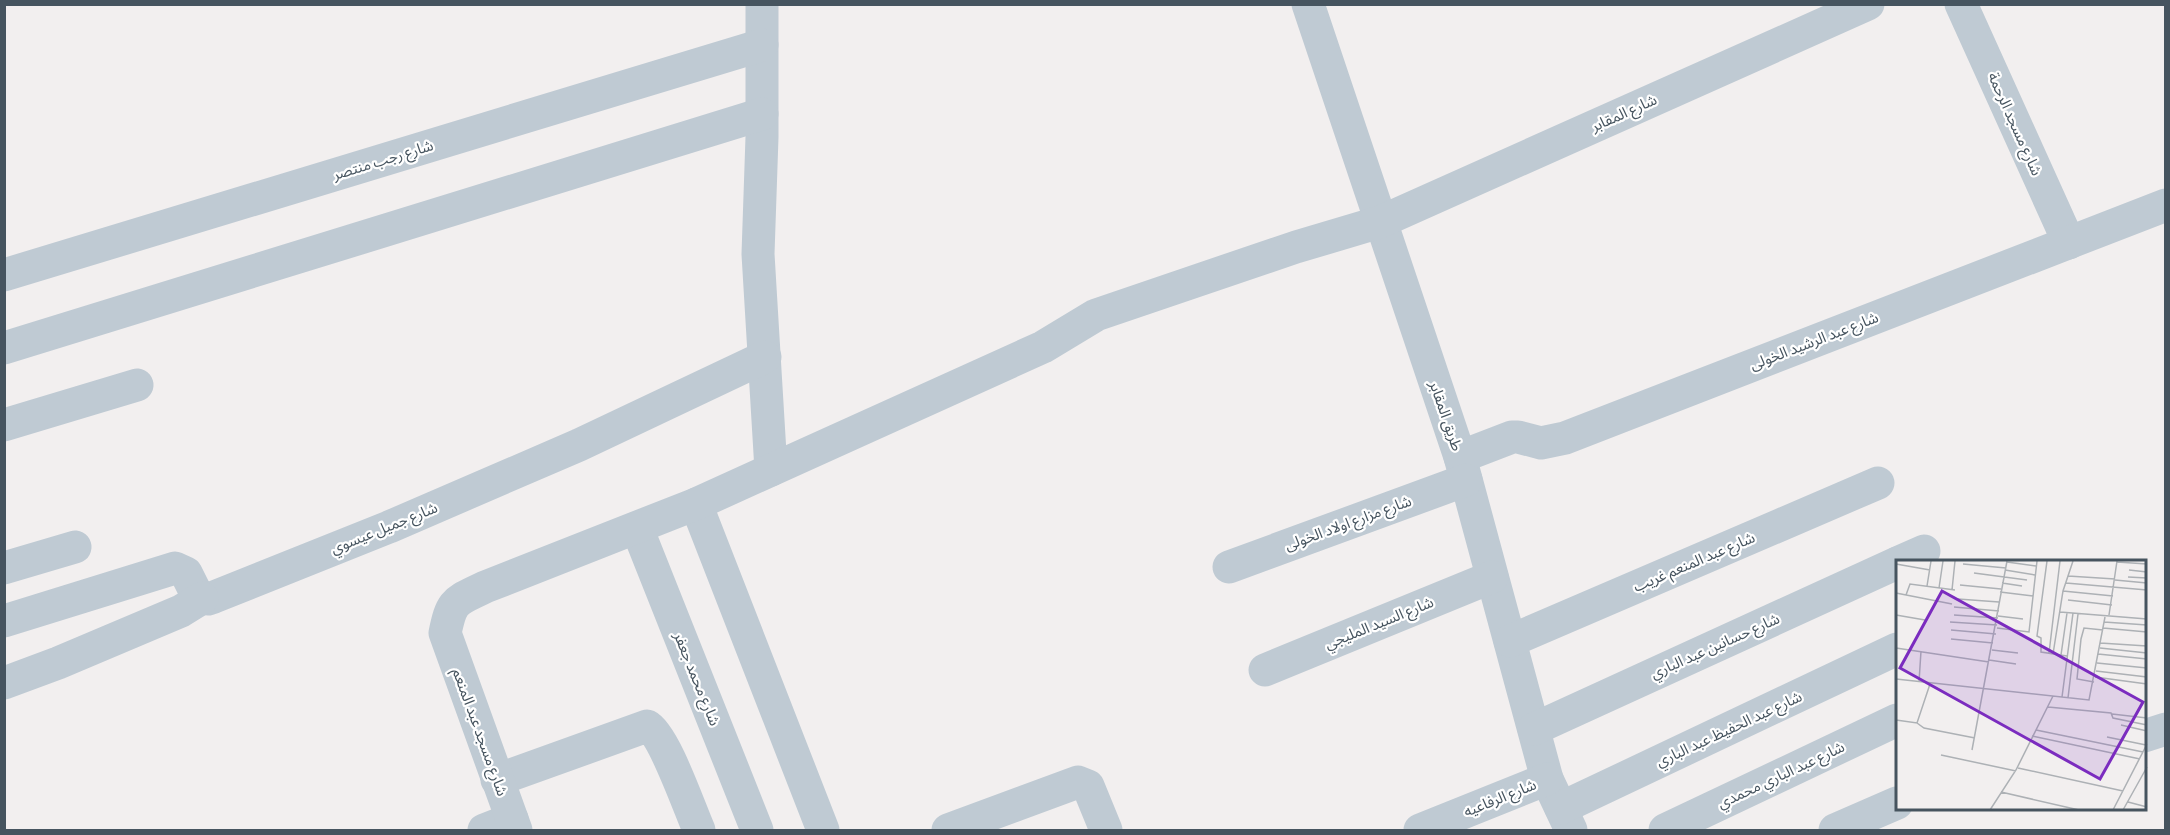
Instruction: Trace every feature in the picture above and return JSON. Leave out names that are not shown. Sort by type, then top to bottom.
[{"type":"street","points":[[762,4],[758,254],[771,470]]},
{"type":"street","name":"طريق المقابر","points":[[1308,4],[1463,469],[1547,779],[1566,820]]},
{"type":"street","name":"شارع مسجد الرحمة","points":[[1961,4],[2068,243]]},
{"type":"street","name":"شارع المقابر","points":[[445,633],[449,610],[455,602],[485,587],[696,504],[1043,347],[1096,315],[1285,250],[1380,222],[1857,6]]},
{"type":"street","name":"شارع رجب منتصر","points":[[4,275],[762,45]]},
{"type":"street","points":[[4,348],[762,114]]},
{"type":"street","name":"شارع عبد الرشيد الخولى","points":[[1463,469],[1512,437],[1541,443],[1565,438],[2166,205]]},
{"type":"street","name":"شارع جميل عيسوي","points":[[4,682],[58,663],[181,611],[202,598],[214,597],[389,527],[579,445],[765,357]]},
{"type":"street","points":[[4,425],[136,386]]},
{"type":"street","name":"شارع مزارع اولاد الخولى","points":[[1229,567],[1463,469]]},
{"type":"street","name":"شارع عبد المنعم غريب","points":[[1510,641],[1878,483]]},
{"type":"street","points":[[696,504],[823,831]]},
{"type":"street","name":"شارع محمد جعفر","points":[[637,528],[757,831]]},
{"type":"street","points":[[4,568],[75,547]]},
{"type":"street","name":"شارع حسانين عبد الباري","points":[[1534,729],[1896,564]]},
{"type":"street","points":[[4,621],[175,568],[186,573],[194,590],[202,598]]},
{"type":"street","name":"شارع السيد المليجي","points":[[1265,670],[1492,576]]},
{"type":"street","name":"شارع مسجد عبد المنعم","points":[[445,633],[497,780],[504,827]]},
{"type":"street","name":"شارع عبد الحفيظ عبد الباري","points":[[1566,820],[1896,651]]},
{"type":"street","name":"شارع عبد الباري محمدي","points":[[1665,831],[1896,720]]},
{"type":"street","points":[[497,780],[647,726],[652,728],[664,746],[699,831]]},
{"type":"street","points":[[2146,736],[2166,729]]},
{"type":"street","name":"شارع الرفاعيه","points":[[1420,831],[1547,779]]},
{"type":"street","points":[[960,828],[1010,820],[1078,782],[1088,786],[1106,831]]},
{"type":"street","points":[[1835,831],[1896,803]]}]
